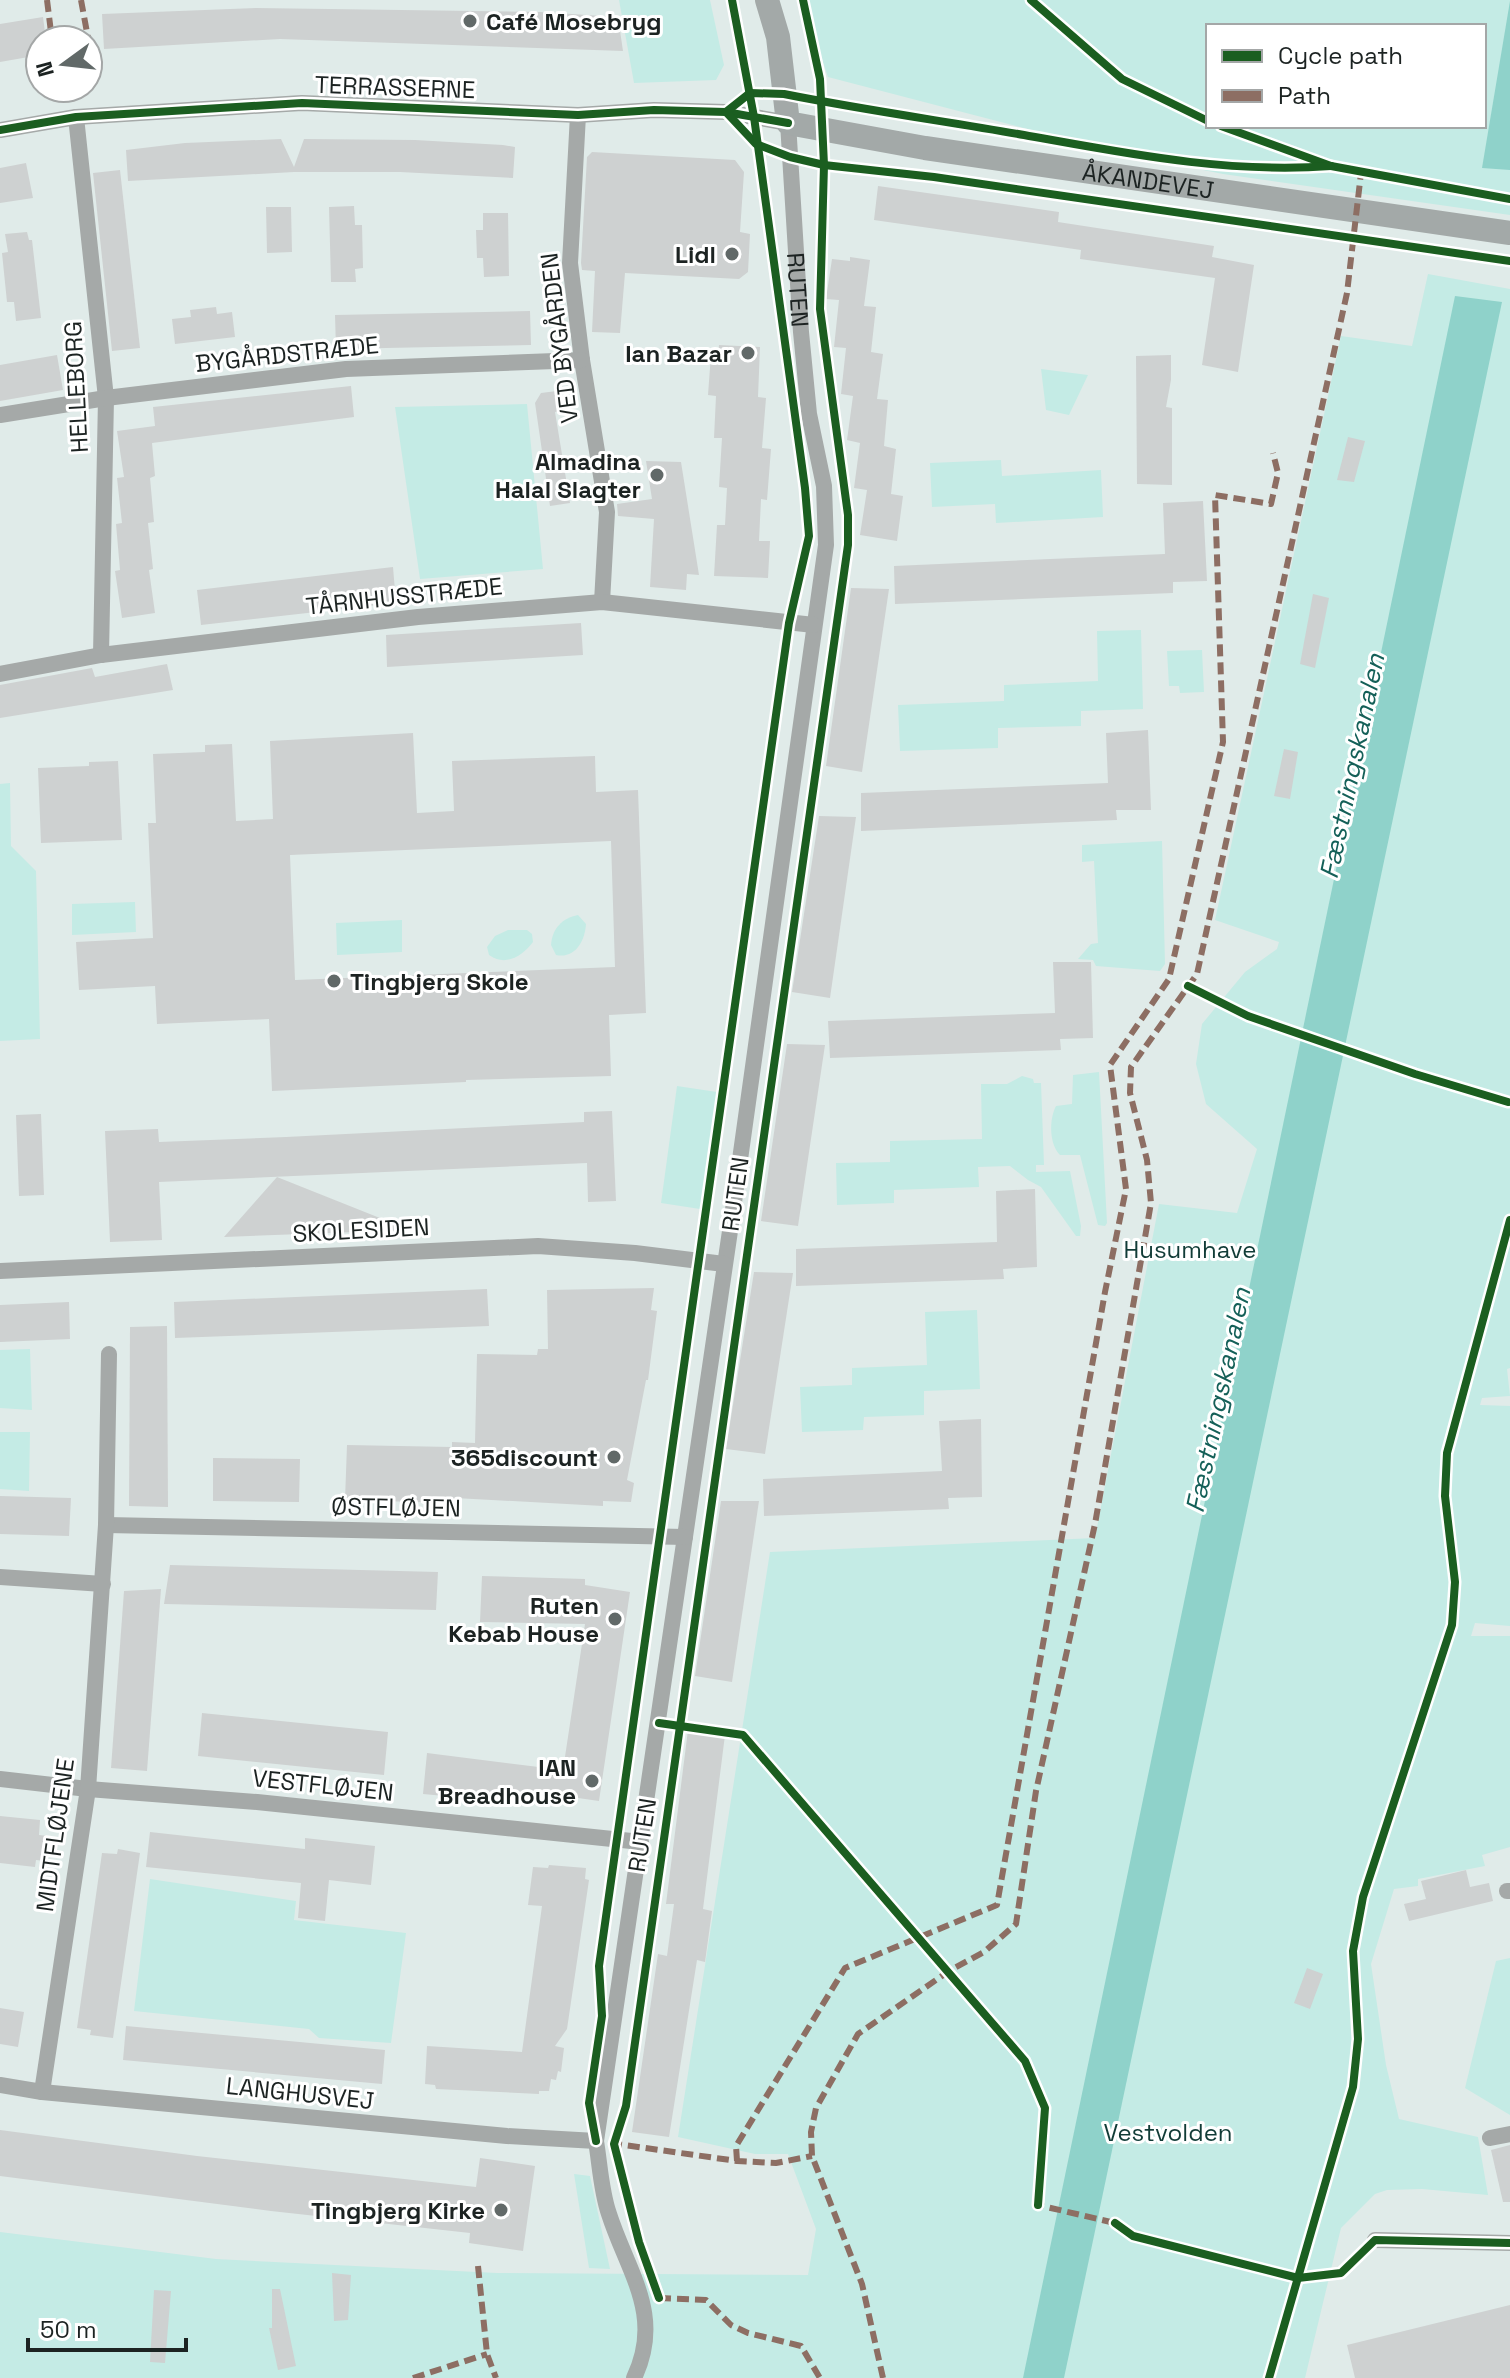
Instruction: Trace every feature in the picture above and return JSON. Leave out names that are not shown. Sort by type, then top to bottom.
[{"type":"street","name":"RUTEN","points":[[634,2378],[643,2359],[644,2306],[607,2211],[596,2141],[794,787],[826,545],[824,486],[809,414],[801,332],[788,123],[778,37],[767,0]]},
{"type":"street","name":"TERRASSERNE","points":[[0,130],[76,117],[302,103],[578,115],[654,110],[726,112],[788,123]]},
{"type":"street","name":"VED BYGÅRDEN","points":[[578,115],[570,263],[607,512],[602,602]]},
{"type":"street","name":"HELLEBORG","points":[[76,117],[106,398],[101,655]]},
{"type":"street","name":"ÅKANDEVEJ","points":[[788,123],[925,148],[1510,233]]},
{"type":"street","name":"BYGÅRDSTRÆDE","points":[[0,415],[106,398],[346,369],[582,360]]},
{"type":"street","name":"TÅRNHUSSTRÆDE","points":[[0,674],[101,655],[418,617],[602,602],[814,625]]},
{"type":"street","name":"SKOLESIDEN","points":[[0,1271],[538,1246],[724,1264]]},
{"type":"street","name":"MIDTFLØJENE","points":[[42,2092],[88,1789],[106,1525],[109,1354]]},
{"type":"street","name":"ØSTFLØJEN","points":[[106,1525],[685,1537]]},
{"type":"street","points":[[0,1577],[103,1584]]},
{"type":"street","name":"VESTFLØJEN","points":[[0,1779],[641,1842]]},
{"type":"street","name":"LANGHUSVEJ","points":[[0,2085],[42,2092],[507,2136],[596,2141]]},
{"type":"street","points":[[1490,2138],[1510,2134]]},
{"type":"street","points":[[1375,2240],[1510,2243]]},
{"type":"green space","points":[[619,0],[710,0],[724,65],[716,80],[634,83]]},
{"type":"green space","points":[[802,0],[1510,0],[1510,215],[1223,174],[1119,153],[828,77]]},
{"type":"green space","points":[[1428,274],[1510,289],[1510,1368],[1507,1369],[1510,1396],[1482,1398],[1480,1405],[1510,1406],[1510,1626],[1475,1623],[1471,1636],[1510,1636],[1510,1847],[1482,1855],[1485,1866],[1418,1879],[1418,1886],[1394,1889],[1371,1964],[1386,2065],[1399,2119],[1478,2137],[1488,2195],[1422,2189],[1387,2190],[1375,2194],[1341,2228],[1305,2378],[0,2378],[0,2232],[216,2259],[497,2273],[808,2275],[816,2229],[788,2154],[755,2154],[678,2137],[770,1552],[1095,1538],[1159,1204],[1237,1213],[1257,1149],[1206,1104],[1196,1064],[1202,1024],[1245,972],[1277,949],[1279,942],[1215,920],[1341,336],[1412,346]]},
{"type":"green space","points":[[1041,369],[1088,375],[1069,415],[1046,410]]},
{"type":"green space","points":[[527,404],[543,569],[420,579],[395,407]]},
{"type":"green space","points":[[1001,460],[1002,476],[1101,470],[1103,517],[996,523],[995,504],[932,507],[930,463]]},
{"type":"green space","points":[[1141,630],[1143,709],[1081,711],[1081,726],[998,728],[998,748],[900,751],[898,705],[1004,701],[1004,685],[1098,681],[1097,631]]},
{"type":"green space","points":[[1202,650],[1204,692],[1180,693],[1179,686],[1169,686],[1167,651]]},
{"type":"green space","points":[[10,783],[11,846],[36,871],[40,1039],[0,1041],[0,784]]},
{"type":"green space","points":[[1162,841],[1165,964],[1160,971],[1096,966],[1093,960],[1078,959],[1091,944],[1098,943],[1094,861],[1082,862],[1082,845]]},
{"type":"green space","points":[[135,902],[136,932],[72,935],[72,904]]},
{"type":"green space","points":[[578,915],[586,924],[584,937],[574,951],[563,956],[556,955],[551,945],[556,929],[567,919]]},
{"type":"green space","points":[[402,920],[402,952],[337,955],[336,923]]},
{"type":"green space","points":[[508,930],[527,930],[532,934],[533,942],[524,952],[507,960],[489,955],[487,947],[495,936]]},
{"type":"green space","points":[[1099,1072],[1105,1226],[1098,1225],[1080,1155],[1060,1155],[1051,1131],[1056,1106],[1072,1104],[1073,1075]]},
{"type":"green space","points":[[1022,1076],[1033,1079],[1034,1083],[1041,1083],[1044,1165],[1036,1165],[1036,1172],[1070,1171],[1081,1226],[1080,1236],[1076,1236],[1041,1187],[1010,1166],[978,1167],[979,1187],[894,1190],[894,1203],[837,1205],[836,1163],[890,1162],[890,1141],[982,1139],[981,1084],[1007,1084]]},
{"type":"green space","points":[[677,1086],[717,1092],[700,1209],[661,1203]]},
{"type":"green space","points":[[977,1310],[980,1389],[924,1391],[924,1415],[864,1417],[863,1430],[802,1432],[800,1387],[852,1385],[852,1368],[927,1365],[925,1312]]},
{"type":"green space","points":[[30,1349],[32,1410],[0,1408],[0,1350]]},
{"type":"green space","points":[[0,1432],[30,1432],[29,1491],[0,1489]]},
{"type":"green space","points":[[150,1879],[296,1901],[294,1920],[406,1933],[391,2043],[319,2038],[309,2029],[134,2011]]},
{"type":"green space","points":[[1510,1958],[1510,2115],[1465,2088],[1496,1961]]},
{"type":"green space","points":[[574,2174],[590,2176],[610,2269],[589,2268]]},
{"type":"shaded area","points":[[1510,1],[1510,170],[1482,168]]},
{"type":"shaded area","points":[[1455,296],[1502,302],[1064,2378],[1023,2378]]},
{"type":"building","points":[[256,8],[540,12],[618,17],[623,51],[280,39],[104,49],[102,14]]},
{"type":"building","points":[[43,17],[44,24],[24,24],[24,58],[0,62],[0,24]]},
{"type":"building","points":[[281,139],[294,167],[304,139],[415,140],[515,147],[513,178],[400,172],[294,172],[128,181],[126,150],[185,143]]},
{"type":"building","points":[[592,152],[735,160],[744,172],[740,232],[750,234],[748,272],[739,279],[625,273],[620,333],[592,332],[595,271],[582,270],[581,263],[587,157]]},
{"type":"building","points":[[26,163],[33,198],[0,203],[0,168]]},
{"type":"building","points":[[120,170],[140,348],[112,351],[93,173]]},
{"type":"building","points":[[878,186],[1059,212],[1058,222],[1214,246],[1212,257],[1254,265],[1238,372],[1202,365],[1215,278],[1080,259],[1081,250],[874,220]]},
{"type":"building","points":[[354,206],[355,225],[362,225],[363,268],[355,269],[356,282],[331,282],[329,207]]},
{"type":"building","points":[[266,207],[291,207],[292,252],[267,253]]},
{"type":"building","points":[[483,213],[508,213],[509,276],[484,277],[483,258],[477,258],[476,230],[483,230]]},
{"type":"building","points":[[27,232],[29,240],[32,240],[41,318],[16,321],[14,302],[7,302],[2,253],[8,252],[5,234]]},
{"type":"building","points":[[850,257],[870,260],[864,306],[876,307],[871,352],[883,354],[877,399],[888,400],[884,446],[896,449],[891,494],[903,496],[897,541],[860,535],[867,490],[854,488],[860,443],[847,440],[853,396],[841,394],[846,348],[834,347],[839,300],[826,299],[832,259],[850,261]]},
{"type":"building","points":[[216,307],[217,314],[232,312],[235,337],[175,344],[172,319],[191,317],[190,310]]},
{"type":"building","points":[[530,311],[531,345],[336,349],[335,315]]},
{"type":"building","points":[[719,345],[760,347],[758,397],[766,398],[762,448],[771,449],[767,500],[761,499],[759,541],[770,541],[768,578],[714,576],[717,525],[725,525],[727,488],[719,487],[722,438],[714,438],[716,396],[708,395],[711,354],[718,354]]},
{"type":"building","points":[[57,355],[63,390],[0,401],[0,365]]},
{"type":"building","points":[[1171,355],[1166,407],[1172,408],[1172,485],[1137,484],[1136,356]]},
{"type":"building","points":[[351,386],[354,417],[152,443],[155,476],[150,478],[154,522],[148,523],[153,569],[149,570],[155,613],[122,618],[115,571],[120,570],[116,524],[122,523],[117,478],[124,477],[117,431],[155,426],[153,407]]},
{"type":"building","points":[[557,391],[561,411],[555,412],[570,503],[550,506],[535,403],[541,393]]},
{"type":"building","points":[[1348,437],[1365,441],[1354,482],[1337,480]]},
{"type":"building","points":[[646,461],[681,462],[699,575],[687,574],[686,590],[650,587],[654,519],[618,516],[617,504],[652,499]]},
{"type":"building","points":[[1203,501],[1207,581],[1173,582],[1173,593],[895,604],[894,566],[1165,554],[1163,503]]},
{"type":"building","points":[[393,567],[396,603],[201,625],[197,590]]},
{"type":"building","points":[[851,588],[889,589],[862,772],[826,766]]},
{"type":"building","points":[[1313,594],[1329,598],[1315,668],[1300,664]]},
{"type":"building","points":[[581,623],[583,655],[387,667],[386,635]]},
{"type":"building","points":[[167,664],[173,690],[0,718],[0,685],[92,668],[95,677]]},
{"type":"building","points":[[1148,730],[1151,810],[1116,810],[1117,820],[861,831],[861,793],[1108,783],[1106,733]]},
{"type":"building","points":[[413,733],[417,813],[454,811],[452,761],[595,756],[596,792],[638,790],[646,1013],[609,1015],[611,1076],[466,1080],[272,1091],[269,1019],[157,1024],[155,986],[79,990],[76,942],[153,938],[148,823],[156,823],[153,754],[205,752],[205,745],[232,744],[236,821],[273,819],[270,741]],"holes":[[[611,841],[615,967],[295,980],[290,855]]]},
{"type":"building","points":[[1284,749],[1298,752],[1290,799],[1274,796]]},
{"type":"building","points":[[118,761],[122,840],[41,843],[38,768],[89,766],[89,762]]},
{"type":"building","points":[[819,816],[856,817],[830,998],[792,992]]},
{"type":"building","points":[[1053,962],[1091,962],[1093,1038],[1060,1039],[1061,1050],[830,1058],[828,1021],[1055,1013]]},
{"type":"building","points":[[787,1044],[825,1045],[798,1226],[761,1221]]},
{"type":"building","points":[[612,1111],[616,1201],[588,1202],[587,1163],[159,1182],[162,1240],[110,1242],[105,1131],[158,1129],[159,1142],[286,1137],[584,1122],[584,1112]]},
{"type":"building","points":[[41,1114],[44,1195],[19,1196],[16,1115]]},
{"type":"building","points":[[277,1177],[410,1230],[224,1237]]},
{"type":"building","points":[[1035,1189],[1037,1267],[1003,1269],[1004,1279],[796,1286],[796,1249],[997,1242],[996,1191]]},
{"type":"building","points":[[754,1272],[793,1273],[765,1454],[726,1449]]},
{"type":"building","points":[[654,1288],[651,1310],[657,1311],[648,1380],[627,1480],[634,1483],[631,1502],[603,1501],[603,1506],[455,1498],[453,1503],[345,1500],[347,1445],[452,1447],[452,1442],[475,1443],[477,1354],[537,1355],[538,1349],[548,1349],[547,1290]]},
{"type":"building","points":[[487,1289],[489,1326],[175,1338],[174,1302]]},
{"type":"building","points":[[69,1302],[70,1339],[0,1342],[0,1305]]},
{"type":"building","points":[[167,1326],[168,1507],[129,1506],[130,1327]]},
{"type":"building","points":[[981,1419],[982,1497],[948,1498],[949,1509],[764,1516],[763,1479],[942,1471],[939,1421]]},
{"type":"building","points":[[213,1458],[300,1459],[299,1502],[213,1501]]},
{"type":"building","points":[[0,1496],[71,1498],[69,1536],[0,1534]]},
{"type":"building","points":[[721,1501],[759,1501],[732,1682],[695,1676]]},
{"type":"building","points":[[170,1565],[438,1572],[436,1610],[164,1604]]},
{"type":"building","points":[[482,1576],[585,1579],[585,1585],[630,1592],[599,1801],[557,1795],[555,1806],[423,1794],[427,1753],[563,1770],[585,1624],[480,1622]]},
{"type":"building","points":[[161,1589],[147,1771],[111,1768],[124,1591]]},
{"type":"building","points":[[202,1713],[388,1732],[384,1775],[198,1756]]},
{"type":"building","points":[[688,1730],[725,1735],[703,1909],[712,1911],[705,1962],[697,1960],[669,2137],[632,2132],[658,1954],[667,1956],[674,1904],[666,1904]]},
{"type":"building","points":[[0,1816],[40,1820],[39,1835],[48,1836],[45,1861],[36,1860],[35,1867],[0,1863]]},
{"type":"building","points":[[150,1832],[305,1849],[305,1838],[375,1846],[371,1885],[329,1880],[325,1921],[298,1918],[301,1883],[146,1867]]},
{"type":"building","points":[[118,1849],[140,1853],[113,2038],[90,2035],[91,2030],[77,2028],[102,1853],[117,1854]]},
{"type":"building","points":[[549,1865],[586,1868],[585,1879],[589,1880],[567,2029],[555,2046],[564,2048],[561,2072],[558,2071],[556,2080],[551,2079],[549,2091],[539,2091],[539,2094],[436,2089],[435,2085],[425,2084],[427,2046],[522,2052],[542,1906],[528,1905],[533,1867],[548,1868]]},
{"type":"building","points":[[1466,1870],[1470,1887],[1489,1883],[1493,1901],[1409,1921],[1404,1904],[1426,1899],[1421,1881]]},
{"type":"building","points":[[1307,1968],[1323,1974],[1310,2009],[1294,2003]]},
{"type":"building","points":[[0,2008],[24,2012],[18,2047],[0,2044]]},
{"type":"building","points":[[126,2026],[385,2050],[382,2084],[123,2060]]},
{"type":"building","points":[[0,2130],[476,2187],[480,2158],[535,2166],[523,2251],[469,2243],[470,2233],[0,2176]]},
{"type":"building","points":[[1510,2145],[1510,2202],[1503,2202],[1491,2150]]},
{"type":"building","points":[[332,2273],[351,2275],[348,2320],[334,2321]]},
{"type":"building","points":[[272,2289],[280,2289],[296,2366],[278,2370],[269,2328],[272,2328]]},
{"type":"building","points":[[154,2290],[171,2291],[165,2363],[150,2362]]},
{"type":"building","points":[[1510,2305],[1510,2378],[1355,2378],[1347,2345]]},
{"type":"marked path","points":[[47,0],[50,24]]},
{"type":"marked path","points":[[81,0],[85,24]]},
{"type":"marked path","points":[[883,2378],[862,2284],[812,2156],[811,2132],[816,2108],[858,2034],[949,1971],[984,1952],[1016,1924],[1036,1791],[1095,1524],[1151,1203],[1147,1160],[1130,1093],[1131,1067],[1197,974],[1347,293],[1361,173]]},
{"type":"marked path","points":[[737,2161],[736,2146],[845,1968],[997,1905],[1105,1292],[1126,1189],[1110,1065],[1169,979],[1223,742],[1215,495],[1271,504],[1278,473],[1273,453]]},
{"type":"marked path","points":[[610,2143],[737,2161],[776,2163],[812,2156]]},
{"type":"marked path","points":[[1039,2199],[1038,2205],[1115,2223],[1121,2228]]},
{"type":"marked path","points":[[478,2266],[487,2354],[496,2378]]},
{"type":"marked path","points":[[659,2298],[706,2300],[731,2325],[748,2333],[801,2346],[820,2378]]},
{"type":"marked path","points":[[413,2378],[487,2354]]},
{"type":"cycle path","points":[[596,2141],[589,2103],[602,2016],[599,1966],[789,623],[809,536],[754,117],[732,0]]},
{"type":"cycle path","points":[[659,2298],[639,2242],[614,2144],[626,2106],[848,545],[848,515],[820,309],[824,165],[820,79],[803,0]]},
{"type":"cycle path","points":[[1031,0],[1122,79],[1206,120]]},
{"type":"cycle path","points":[[1331,166],[1253,167],[1176,160],[784,94],[750,93],[726,112],[756,144],[824,165],[934,177],[1510,261]]},
{"type":"cycle path","points":[[0,130],[76,117],[302,103],[578,115],[654,110],[726,112],[788,123]]},
{"type":"cycle path","points":[[1226,128],[1331,166],[1510,199]]},
{"type":"cycle path","points":[[1188,986],[1248,1016],[1415,1074],[1508,1102]]},
{"type":"cycle path","points":[[1269,2378],[1353,2087],[1358,2039],[1353,1951],[1363,1897],[1452,1625],[1455,1582],[1445,1496],[1447,1453],[1510,1220]]},
{"type":"cycle path","points":[[659,1723],[743,1735],[1025,2061],[1045,2108],[1038,2205]]},
{"type":"cycle path","points":[[1115,2223],[1133,2236],[1298,2278],[1341,2273],[1375,2240],[1510,2243]]},
{"type":"place","name":"Café Mosebryg","points":[[470,21]]},
{"type":"place","name":"Lidl","points":[[732,254]]},
{"type":"place","name":"Ian Bazar","points":[[748,353]]},
{"type":"place","name":"Almadina Halal Slagter","points":[[657,475]]},
{"type":"place","name":"Tingbjerg Skole","points":[[334,981]]},
{"type":"place","name":"365discount","points":[[614,1457]]},
{"type":"place","name":"Ruten Kebab House","points":[[615,1619]]},
{"type":"place","name":"IAN Breadhouse","points":[[592,1781]]},
{"type":"place","name":"Tingbjerg Kirke","points":[[501,2210]]},
{"type":"water label","name":"Fæstningskanalen","points":[[1352,766]]},
{"type":"water label","name":"Fæstningskanalen","points":[[1218,1400]]},
{"type":"park label","name":"Husumhave","points":[[1190,1249]]},
{"type":"park label","name":"Vestvolden","points":[[1168,2132]]}]
